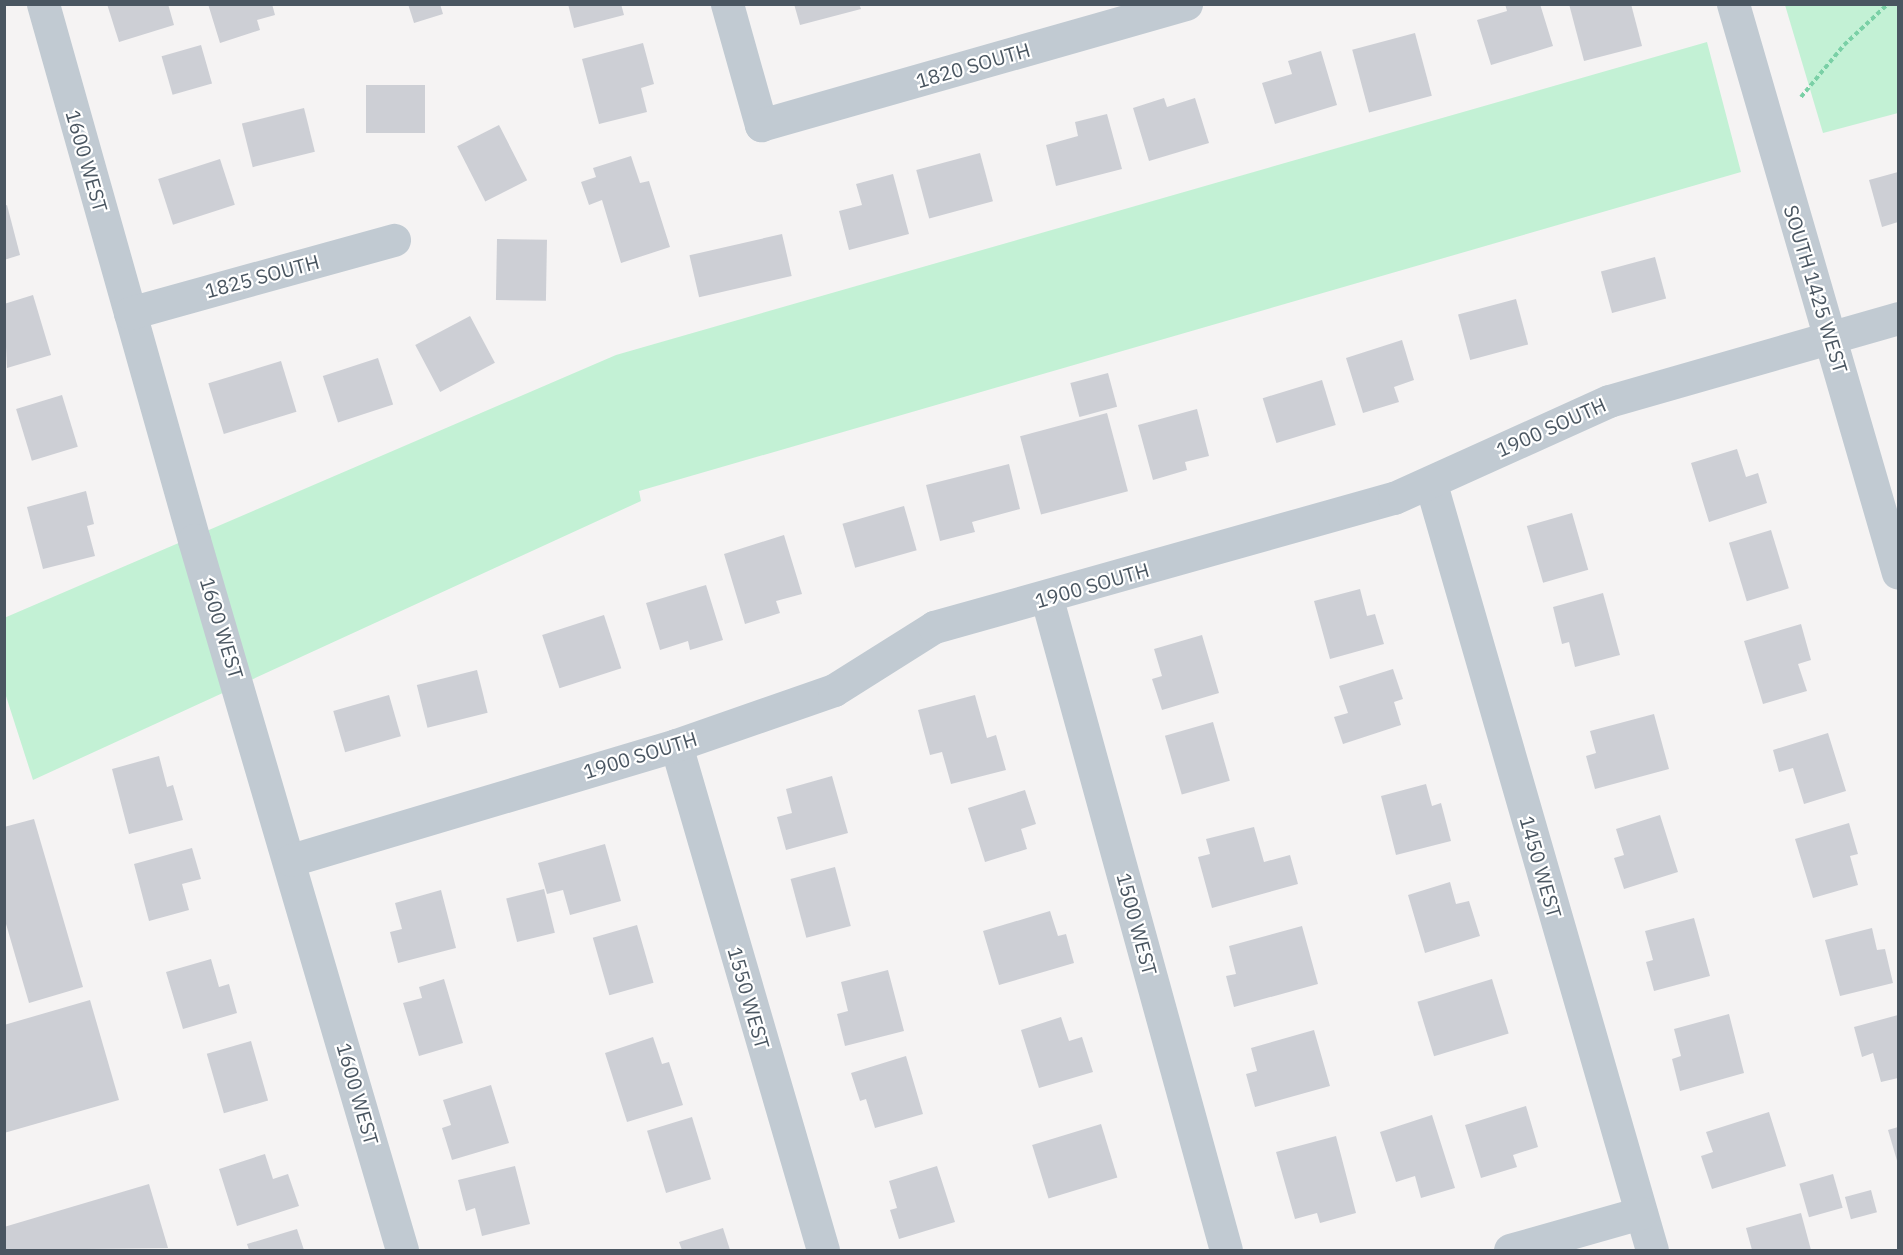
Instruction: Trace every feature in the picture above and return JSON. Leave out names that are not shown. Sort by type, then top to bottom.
[{"type":"street","name":"1600 WEST","points":[[43,4],[130,313],[291,860],[402,1251]]},
{"type":"street","name":"1820 SOUTH","points":[[727,4],[761,125],[1186,4]]},
{"type":"street","name":"SOUTH 1425 WEST","points":[[1733,4],[1899,573]]},
{"type":"street","name":"1825 SOUTH","points":[[130,313],[394,240]]},
{"type":"street","name":"1900 SOUTH","points":[[291,860],[676,745],[834,690],[934,627],[1047,598],[1394,498],[1431,484],[1609,401],[1899,318]]},
{"type":"street","name":"1450 WEST","points":[[1431,484],[1652,1251]]},
{"type":"street","name":"1500 WEST","points":[[1047,598],[1226,1251]]},
{"type":"street","name":"1550 WEST","points":[[676,745],[823,1251]]},
{"type":"street","points":[[1510,1251],[1641,1213]]},
{"type":"path","points":[[1801,97],[1845,45],[1888,4]]},
{"type":"green space","points":[[1785,5],[1898,5],[1898,113],[1823,133]]},
{"type":"green space","points":[[1707,42],[1741,172],[639,491],[641,501],[33,780],[5,693],[4,618],[616,355]]},
{"type":"building","points":[[107,4],[168,4],[174,25],[119,42]]},
{"type":"building","points":[[208,4],[272,4],[275,15],[257,20],[260,30],[220,43]]},
{"type":"building","points":[[408,4],[440,4],[443,14],[414,23]]},
{"type":"building","points":[[568,4],[621,4],[624,15],[574,28]]},
{"type":"building","points":[[794,4],[859,4],[861,9],[800,25]]},
{"type":"building","points":[[1505,4],[1540,4],[1553,46],[1491,65],[1477,20],[1507,11]]},
{"type":"building","points":[[1569,4],[1631,4],[1642,46],[1584,61]]},
{"type":"building","points":[[1415,33],[1432,96],[1369,113],[1352,50]]},
{"type":"building","points":[[643,43],[654,84],[641,88],[647,112],[599,124],[582,59]]},
{"type":"building","points":[[201,45],[212,83],[173,95],[162,56]]},
{"type":"building","points":[[1321,51],[1337,105],[1275,124],[1262,83],[1292,74],[1288,61]]},
{"type":"building","points":[[366,85],[425,85],[425,133],[366,133]]},
{"type":"building","points":[[1164,98],[1167,107],[1195,98],[1209,143],[1149,161],[1133,108]]},
{"type":"building","points":[[304,108],[315,152],[253,167],[242,123]]},
{"type":"building","points":[[1107,114],[1122,169],[1056,186],[1046,145],[1078,136],[1075,122]]},
{"type":"building","points":[[499,125],[527,180],[485,202],[457,146]]},
{"type":"building","points":[[980,153],[993,201],[929,218],[916,170]]},
{"type":"building","points":[[631,156],[640,183],[649,181],[670,247],[621,263],[602,200],[589,205],[581,182],[596,177],[593,168]]},
{"type":"building","points":[[220,159],[235,205],[173,225],[158,179]]},
{"type":"building","points":[[1898,172],[1898,222],[1882,227],[1869,180]]},
{"type":"building","points":[[893,174],[909,234],[849,250],[839,211],[862,205],[856,184]]},
{"type":"building","points":[[7,205],[20,255],[4,260],[4,206]]},
{"type":"building","points":[[782,234],[792,276],[699,297],[689,255]]},
{"type":"building","points":[[497,239],[547,240],[546,301],[496,300]]},
{"type":"building","points":[[1655,257],[1666,299],[1612,313],[1601,271]]},
{"type":"building","points":[[33,295],[51,355],[7,368],[4,304]]},
{"type":"building","points":[[1516,299],[1528,344],[1470,360],[1458,315]]},
{"type":"building","points":[[470,316],[495,363],[440,392],[415,345]]},
{"type":"building","points":[[1402,340],[1414,380],[1394,387],[1399,402],[1363,413],[1346,358]]},
{"type":"building","points":[[378,358],[393,405],[338,423],[323,376]]},
{"type":"building","points":[[281,361],[296,412],[224,434],[208,383]]},
{"type":"building","points":[[1108,373],[1117,407],[1079,417],[1070,383]]},
{"type":"building","points":[[1322,380],[1336,425],[1276,443],[1263,398]]},
{"type":"building","points":[[62,395],[78,447],[32,461],[16,409]]},
{"type":"building","points":[[1197,409],[1209,456],[1185,462],[1187,470],[1153,480],[1138,425]]},
{"type":"building","points":[[1107,413],[1128,491],[1041,515],[1020,436]]},
{"type":"building","points":[[1737,449],[1746,477],[1758,473],[1767,503],[1709,522],[1691,463]]},
{"type":"building","points":[[1009,464],[1020,509],[972,522],[975,532],[940,541],[926,485]]},
{"type":"building","points":[[86,491],[94,524],[87,526],[95,556],[43,569],[27,507]]},
{"type":"building","points":[[904,506],[917,550],[855,568],[842,524]]},
{"type":"building","points":[[1572,513],[1588,570],[1543,583],[1527,526]]},
{"type":"building","points":[[1771,530],[1789,588],[1747,601],[1729,543]]},
{"type":"building","points":[[784,535],[802,594],[776,601],[780,613],[745,624],[724,554]]},
{"type":"building","points":[[706,585],[723,640],[690,650],[688,641],[660,650],[646,603]]},
{"type":"building","points":[[1360,589],[1367,616],[1375,614],[1384,644],[1330,659],[1314,601]]},
{"type":"building","points":[[1603,593],[1620,655],[1575,667],[1569,642],[1562,644],[1553,607]]},
{"type":"building","points":[[604,615],[621,668],[559,688],[542,635]]},
{"type":"building","points":[[1801,624],[1811,660],[1798,664],[1807,691],[1763,704],[1744,641]]},
{"type":"building","points":[[1202,635],[1219,693],[1162,710],[1152,679],[1162,676],[1154,649]]},
{"type":"building","points":[[1393,669],[1403,699],[1394,702],[1401,725],[1343,744],[1334,717],[1348,713],[1339,686]]},
{"type":"building","points":[[477,670],[488,713],[427,728],[417,685]]},
{"type":"building","points":[[389,695],[401,736],[345,752],[333,711]]},
{"type":"building","points":[[975,695],[987,738],[996,735],[1006,770],[951,784],[942,752],[930,755],[918,710]]},
{"type":"building","points":[[1654,714],[1669,769],[1595,789],[1586,756],[1596,753],[1590,731]]},
{"type":"building","points":[[1213,722],[1230,781],[1182,794],[1165,736]]},
{"type":"building","points":[[1828,733],[1846,791],[1804,804],[1793,768],[1779,772],[1773,750]]},
{"type":"building","points":[[159,756],[167,787],[173,785],[183,820],[129,834],[112,769]]},
{"type":"building","points":[[832,776],[848,833],[786,850],[777,817],[792,813],[786,789]]},
{"type":"building","points":[[1426,784],[1432,806],[1441,803],[1451,841],[1396,855],[1381,796]]},
{"type":"building","points":[[1025,790],[1036,824],[1021,829],[1027,849],[985,862],[968,808]]},
{"type":"building","points":[[1660,815],[1678,872],[1624,889],[1614,858],[1624,855],[1616,829]]},
{"type":"building","points":[[34,819],[83,987],[29,1003],[4,917],[4,827]]},
{"type":"building","points":[[1849,823],[1858,854],[1850,856],[1858,885],[1813,898],[1795,839]]},
{"type":"building","points":[[1254,827],[1264,862],[1290,855],[1298,884],[1212,908],[1198,857],[1210,854],[1206,839]]},
{"type":"building","points":[[605,844],[621,901],[570,915],[563,890],[547,894],[538,863]]},
{"type":"building","points":[[192,848],[201,879],[182,884],[189,910],[149,921],[134,864]]},
{"type":"building","points":[[835,867],[851,926],[806,938],[791,879]]},
{"type":"building","points":[[1450,882],[1456,904],[1469,901],[1480,936],[1425,953],[1408,895]]},
{"type":"building","points":[[544,889],[555,933],[517,942],[506,898]]},
{"type":"building","points":[[441,890],[456,948],[398,963],[390,932],[402,929],[395,903]]},
{"type":"building","points":[[1050,911],[1058,936],[1066,934],[1074,963],[999,985],[983,931]]},
{"type":"building","points":[[1694,918],[1710,976],[1654,991],[1646,962],[1653,960],[1645,931]]},
{"type":"building","points":[[637,925],[654,983],[609,995],[593,938]]},
{"type":"building","points":[[1302,926],[1318,984],[1234,1007],[1226,976],[1236,974],[1229,946]]},
{"type":"building","points":[[1872,928],[1877,950],[1885,949],[1893,983],[1840,996],[1825,940]]},
{"type":"building","points":[[211,959],[219,987],[229,984],[237,1013],[183,1029],[166,972]]},
{"type":"building","points":[[888,970],[904,1031],[845,1046],[837,1014],[848,1011],[841,982]]},
{"type":"building","points":[[444,979],[463,1043],[419,1056],[403,1003],[422,998],[419,987]]},
{"type":"building","points":[[1492,979],[1509,1034],[1434,1056],[1417,1002]]},
{"type":"building","points":[[90,1000],[119,1100],[4,1133],[4,1025]]},
{"type":"building","points":[[1729,1014],[1744,1073],[1680,1091],[1672,1059],[1681,1056],[1674,1029]]},
{"type":"building","points":[[1898,1015],[1898,1078],[1881,1082],[1873,1053],[1862,1057],[1854,1027]]},
{"type":"building","points":[[1061,1017],[1069,1041],[1082,1037],[1093,1072],[1039,1088],[1021,1030]]},
{"type":"building","points":[[1314,1030],[1330,1086],[1255,1107],[1246,1074],[1257,1071],[1251,1048]]},
{"type":"building","points":[[653,1037],[662,1064],[669,1062],[683,1105],[627,1122],[605,1053]]},
{"type":"building","points":[[251,1041],[268,1101],[224,1113],[207,1054]]},
{"type":"building","points":[[906,1056],[923,1114],[875,1128],[866,1099],[860,1101],[851,1073]]},
{"type":"building","points":[[491,1085],[509,1143],[452,1160],[442,1128],[451,1125],[443,1100]]},
{"type":"building","points":[[1526,1106],[1538,1147],[1513,1155],[1517,1167],[1481,1178],[1465,1125]]},
{"type":"building","points":[[1769,1112],[1786,1166],[1712,1189],[1701,1156],[1713,1152],[1706,1132]]},
{"type":"building","points":[[1432,1115],[1455,1188],[1421,1198],[1415,1176],[1396,1182],[1380,1132]]},
{"type":"building","points":[[692,1117],[711,1179],[666,1193],[647,1131]]},
{"type":"building","points":[[1101,1124],[1117,1178],[1049,1199],[1032,1145]]},
{"type":"building","points":[[1898,1127],[1898,1164],[1888,1130]]},
{"type":"building","points":[[1336,1136],[1356,1213],[1320,1223],[1317,1213],[1295,1219],[1276,1152]]},
{"type":"building","points":[[265,1154],[273,1179],[288,1174],[299,1206],[237,1226],[219,1169]]},
{"type":"building","points":[[515,1166],[530,1224],[482,1236],[475,1208],[466,1211],[458,1180]]},
{"type":"building","points":[[937,1166],[955,1222],[899,1239],[890,1210],[897,1208],[889,1181]]},
{"type":"building","points":[[1833,1174],[1843,1208],[1809,1217],[1799,1184]]},
{"type":"building","points":[[149,1184],[168,1248],[4,1250],[4,1227]]},
{"type":"building","points":[[1871,1190],[1877,1212],[1851,1219],[1845,1197]]},
{"type":"building","points":[[1801,1213],[1811,1250],[1752,1250],[1746,1228]]},
{"type":"building","points":[[723,1228],[730,1250],[682,1250],[679,1242]]},
{"type":"building","points":[[297,1229],[304,1250],[249,1250],[247,1244]]}]
